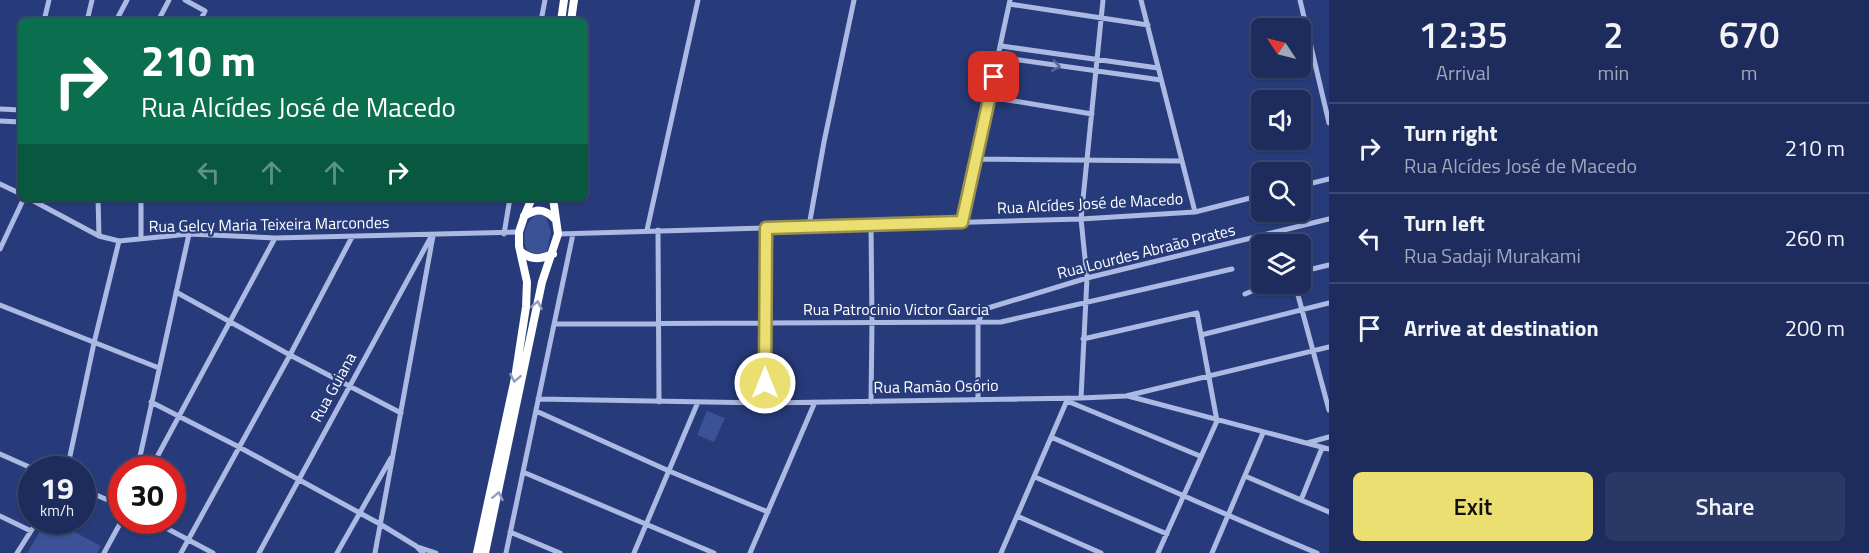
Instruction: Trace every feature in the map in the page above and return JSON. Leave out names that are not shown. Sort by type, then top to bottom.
[{"type":"highway","points":[[561,18],[564,0]]},
{"type":"highway","points":[[572,18],[574,0]]},
{"type":"highway","points":[[477,553],[515,378],[526,307],[527,282],[519,232],[531,201]]},
{"type":"highway","points":[[486,553],[542,282],[558,234],[553,201]]},
{"type":"highway","points":[[524,217],[540,210],[547,211],[554,218]]},
{"type":"highway","points":[[521,252],[529,258],[538,259],[553,254]]},
{"type":"street","points":[[45,18],[49,0]]},
{"type":"street","points":[[88,18],[92,0]]},
{"type":"street","points":[[118,18],[127,0]]},
{"type":"street","points":[[160,18],[169,0]]},
{"type":"street","points":[[185,0],[196,2],[205,11],[202,18]]},
{"type":"street","points":[[542,18],[545,0]]},
{"type":"street","points":[[647,230],[698,0]]},
{"type":"street","points":[[809,226],[854,0]]},
{"type":"street","points":[[1081,398],[1087,278],[1081,219],[1103,0]]},
{"type":"street","points":[[1140,0],[1195,212]]},
{"type":"street","points":[[1300,0],[1329,123]]},
{"type":"street","points":[[962,222],[1010,2],[1148,25]]},
{"type":"street","points":[[1001,46],[1158,68]]},
{"type":"street","points":[[998,57],[1161,80]]},
{"type":"street","points":[[990,97],[1092,114]]},
{"type":"street","points":[[0,109],[18,110]]},
{"type":"street","points":[[0,121],[18,122]]},
{"type":"street","points":[[977,159],[1181,161]]},
{"type":"street","points":[[1311,183],[1329,179]]},
{"type":"street","points":[[0,184],[18,193]]},
{"type":"street","name":"Rua Alcídes José de Macedo","points":[[558,234],[1081,219],[1195,212],[1251,198]]},
{"type":"street","points":[[0,249],[24,201]]},
{"type":"street","name":"Rua Gelcy Maria Teixeira Marcondes","points":[[32,201],[99,236],[119,241],[189,234],[275,238],[519,232]]},
{"type":"street","points":[[98,201],[99,236]]},
{"type":"street","points":[[141,201],[141,238]]},
{"type":"street","points":[[504,234],[510,201]]},
{"type":"street","name":"Rua Lourdes Abraão Prates","points":[[978,322],[988,308],[1087,278],[1329,219]]},
{"type":"street","points":[[870,224],[871,402]]},
{"type":"street","points":[[765,403],[766,228]]},
{"type":"street","points":[[658,230],[659,402]]},
{"type":"street","points":[[140,456],[189,234]]},
{"type":"street","points":[[506,553],[573,234]]},
{"type":"street","points":[[375,553],[433,235]]},
{"type":"street","name":"Rua Guiana","points":[[259,553],[433,235]]},
{"type":"street","points":[[182,553],[352,237]]},
{"type":"street","points":[[157,456],[275,238]]},
{"type":"street","points":[[70,456],[119,241]]},
{"type":"street","points":[[1311,269],[1329,265]]},
{"type":"street","name":"Rua Patrocinio Victor Garcia","points":[[554,324],[1001,322],[1232,269]]},
{"type":"street","points":[[176,292],[401,413]]},
{"type":"street","points":[[1245,294],[1251,292]]},
{"type":"street","points":[[1298,294],[1327,392],[1329,410]]},
{"type":"street","points":[[1201,335],[1329,303]]},
{"type":"street","points":[[0,305],[159,368]]},
{"type":"street","points":[[1083,339],[1197,313],[1217,421],[1158,553]]},
{"type":"street","points":[[978,322],[978,398]]},
{"type":"street","name":"Rua Ramão Osório","points":[[538,399],[765,403],[978,398],[1067,400],[1126,396],[1329,347]]},
{"type":"street","points":[[1126,396],[1329,449]]},
{"type":"street","points":[[1001,553],[1067,400],[1200,456]]},
{"type":"street","points":[[151,402],[298,479],[416,546],[436,553]]},
{"type":"street","points":[[634,553],[699,402]]},
{"type":"street","points":[[750,553],[815,402]]},
{"type":"street","points":[[536,411],[669,471],[768,512]]},
{"type":"street","points":[[1212,553],[1263,433]]},
{"type":"street","points":[[1051,437],[1183,495],[1227,517],[1317,553]]},
{"type":"street","points":[[1305,443],[1329,437]]},
{"type":"street","points":[[1301,500],[1322,448]]},
{"type":"street","points":[[0,454],[18,462]]},
{"type":"street","points":[[337,553],[393,455]]},
{"type":"street","points":[[523,472],[714,553]]},
{"type":"street","points":[[1245,476],[1329,512]]},
{"type":"street","points":[[1035,477],[1167,534]]},
{"type":"street","points":[[0,516],[18,525]]},
{"type":"street","points":[[1017,516],[1101,553]]},
{"type":"street","points":[[510,532],[560,553]]},
{"type":"street","points":[[16,553],[29,534]]},
{"type":"street","points":[[104,553],[114,534]]},
{"type":"street","points":[[178,534],[213,553]]},
{"type":"street","points":[[416,546],[423,553]]},
{"type":"shaded area","points":[[538,214],[546,217],[551,232],[547,252],[539,258],[528,253],[524,237],[530,221]]},
{"type":"shaded area","points":[[707,411],[725,418],[714,442],[697,435]]},
{"type":"shaded area","points":[[39,534],[78,534],[101,546],[97,553],[27,553]]},
{"type":"route","points":[[765,383],[766,228],[962,222],[994,77]]}]
